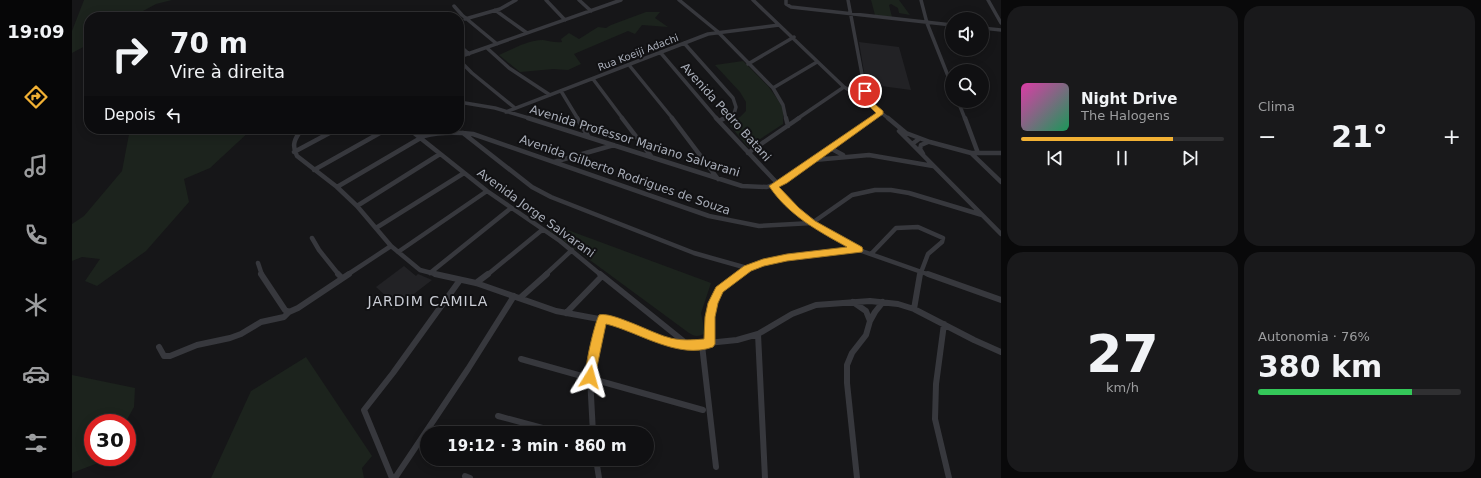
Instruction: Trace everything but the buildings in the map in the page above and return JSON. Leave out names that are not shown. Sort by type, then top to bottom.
[{"type":"street","points":[[465,19],[512,4],[516,0]]},
{"type":"street","points":[[546,0],[565,20]]},
{"type":"street","points":[[579,0],[591,11]]},
{"type":"street","points":[[464,56],[591,11],[612,1],[622,0]]},
{"type":"street","points":[[679,0],[717,32],[773,88],[783,105],[788,126]]},
{"type":"street","points":[[753,0],[794,37],[844,87],[867,101],[906,133],[919,139],[971,153],[1001,153]]},
{"type":"street","points":[[848,0],[867,101]]},
{"type":"street","points":[[921,0],[927,23],[945,68]]},
{"type":"street","points":[[988,0],[1001,23]]},
{"type":"street","points":[[786,2],[791,6],[945,24]]},
{"type":"street","points":[[454,6],[459,12]]},
{"type":"street","points":[[495,10],[527,34]]},
{"type":"street","points":[[465,19],[497,44]]},
{"type":"street","name":"Rua Koeiji Adachi","points":[[506,112],[660,52],[717,32],[779,25]]},
{"type":"street","points":[[989,29],[1001,30]]},
{"type":"street","points":[[748,64],[794,37]]},
{"type":"street","points":[[684,43],[732,95],[736,106],[734,114],[719,121]]},
{"type":"street","points":[[487,48],[509,68],[550,95]]},
{"type":"street","points":[[464,50],[469,54]]},
{"type":"street","name":"Avenida Pedro Batani","points":[[660,52],[796,210],[812,223],[859,250]]},
{"type":"street","points":[[773,88],[818,62]]},
{"type":"street","points":[[464,64],[472,73],[515,108]]},
{"type":"street","points":[[629,65],[680,128],[718,179]]},
{"type":"street","points":[[593,79],[651,156]]},
{"type":"street","points":[[748,153],[844,87]]},
{"type":"street","points":[[561,91],[588,136]]},
{"type":"street","name":"Avenida Professor Mariano Salvarani","points":[[464,102],[506,112],[588,136],[742,186],[776,185]]},
{"type":"street","points":[[961,108],[978,153]]},
{"type":"street","points":[[776,185],[881,113]]},
{"type":"street","points":[[896,125],[924,157],[1001,234]]},
{"type":"street","name":"Avenida Gilberto Rodrigues de Souza","points":[[464,133],[472,133],[708,216],[759,226],[812,223]]},
{"type":"street","points":[[299,134],[293,142],[294,152],[314,170],[337,187],[357,206],[391,246],[417,268],[430,273],[476,284],[566,313],[621,324],[656,339],[678,344],[710,344],[737,340],[758,334],[803,309],[816,305],[852,301],[883,302],[898,304],[914,309],[974,340],[1001,352]]},
{"type":"street","points":[[294,152],[328,134]]},
{"type":"street","points":[[314,170],[378,134]]},
{"type":"street","name":"Avenida Jorge Salvarani","points":[[415,134],[487,191],[572,250],[688,345]]},
{"type":"street","name":"Avenida Gilberto Rodrigues de Souza","points":[[337,187],[420,138],[430,134]]},
{"type":"street","points":[[464,134],[532,187],[551,197],[694,253],[748,268]]},
{"type":"street","points":[[912,144],[919,139]]},
{"type":"street","points":[[924,157],[920,149],[921,145],[930,142]]},
{"type":"street","points":[[554,162],[614,145]]},
{"type":"street","points":[[830,148],[838,154],[846,156]]},
{"type":"street","points":[[971,153],[1001,182]]},
{"type":"street","points":[[357,206],[440,154]]},
{"type":"street","points":[[813,160],[846,156],[880,156],[934,166]]},
{"type":"street","points":[[376,228],[464,172]]},
{"type":"street","points":[[812,223],[852,195],[875,190],[891,190],[909,193],[982,216]]},
{"type":"street","points":[[398,252],[487,191]]},
{"type":"street","points":[[430,273],[512,208]]},
{"type":"street","points":[[871,254],[896,228],[910,227],[925,229],[944,240],[930,253],[922,271],[914,309]]},
{"type":"street","points":[[476,284],[542,230]]},
{"type":"street","points":[[312,238],[319,250],[342,278]]},
{"type":"street","points":[[159,347],[164,356],[170,356],[196,346],[241,334],[261,322],[284,317],[289,312],[298,308],[391,246]]},
{"type":"street","points":[[394,478],[517,297],[572,250]]},
{"type":"street","points":[[710,344],[710,317],[713,303],[719,290],[748,268],[763,262],[787,257],[859,250],[1001,300]]},
{"type":"street","points":[[258,263],[260,272],[285,310],[289,312]]},
{"type":"street","points":[[566,313],[602,276]]},
{"type":"street","points":[[394,478],[364,410],[393,373],[460,280]]},
{"type":"street","points":[[852,301],[866,310],[870,321]]},
{"type":"street","points":[[857,478],[847,383],[847,365],[852,353],[866,335],[870,321],[883,302]]},
{"type":"street","points":[[593,426],[590,377],[602,319]]},
{"type":"street","points":[[944,324],[934,410],[949,478]]},
{"type":"street","points":[[758,334],[765,478]]},
{"type":"street","points":[[702,344],[716,467]]},
{"type":"street","points":[[521,359],[590,377],[703,410]]},
{"type":"street","points":[[498,416],[535,426]]},
{"type":"street","points":[[597,466],[599,478]]},
{"type":"shaded area","points":[[84,0],[172,0],[156,4],[141,12],[84,12],[84,47],[72,53],[72,31]]},
{"type":"shaded area","points":[[871,0],[899,0],[910,15],[899,13],[898,8],[891,4],[889,5],[892,17],[875,15]]},
{"type":"shaded area","points":[[646,12],[660,12],[655,18],[668,27],[642,25],[635,34],[628,31],[574,54],[581,64],[568,70],[553,69],[520,72],[499,55],[521,45],[537,40],[562,42],[561,39],[569,33],[579,39],[598,27],[606,28]]},
{"type":"shaded area","points":[[859,42],[899,47],[911,90],[866,84]]},
{"type":"shaded area","points":[[743,61],[768,86],[783,108],[783,124],[748,147],[728,123],[740,117],[746,111],[746,102],[740,92],[715,65]]},
{"type":"shaded area","points":[[129,134],[247,134],[210,168],[184,179],[189,202],[146,251],[97,286],[85,281],[100,259],[82,257],[72,261],[72,224],[84,216],[122,171]]},
{"type":"shaded area","points":[[557,226],[711,283],[701,313],[705,333],[697,336],[689,333],[549,230]]},
{"type":"shaded area","points":[[404,266],[416,276],[418,274],[432,280],[393,310],[388,298],[376,287]]},
{"type":"shaded area","points":[[306,357],[372,456],[362,468],[364,478],[211,478],[251,391]]},
{"type":"shaded area","points":[[72,375],[135,388],[134,407],[130,414],[84,414],[84,466],[90,466],[72,473]]},
{"type":"district","name":"JARDIM CAMILA","points":[[428,301]]},
{"type":"route","points":[[590,377],[602,319],[627,326],[656,339],[667,342],[688,345],[710,344],[710,317],[713,303],[719,290],[748,268],[763,262],[787,257],[859,250],[842,242],[812,223],[796,210],[773,186],[784,181],[881,113],[867,101],[865,91]]}]
